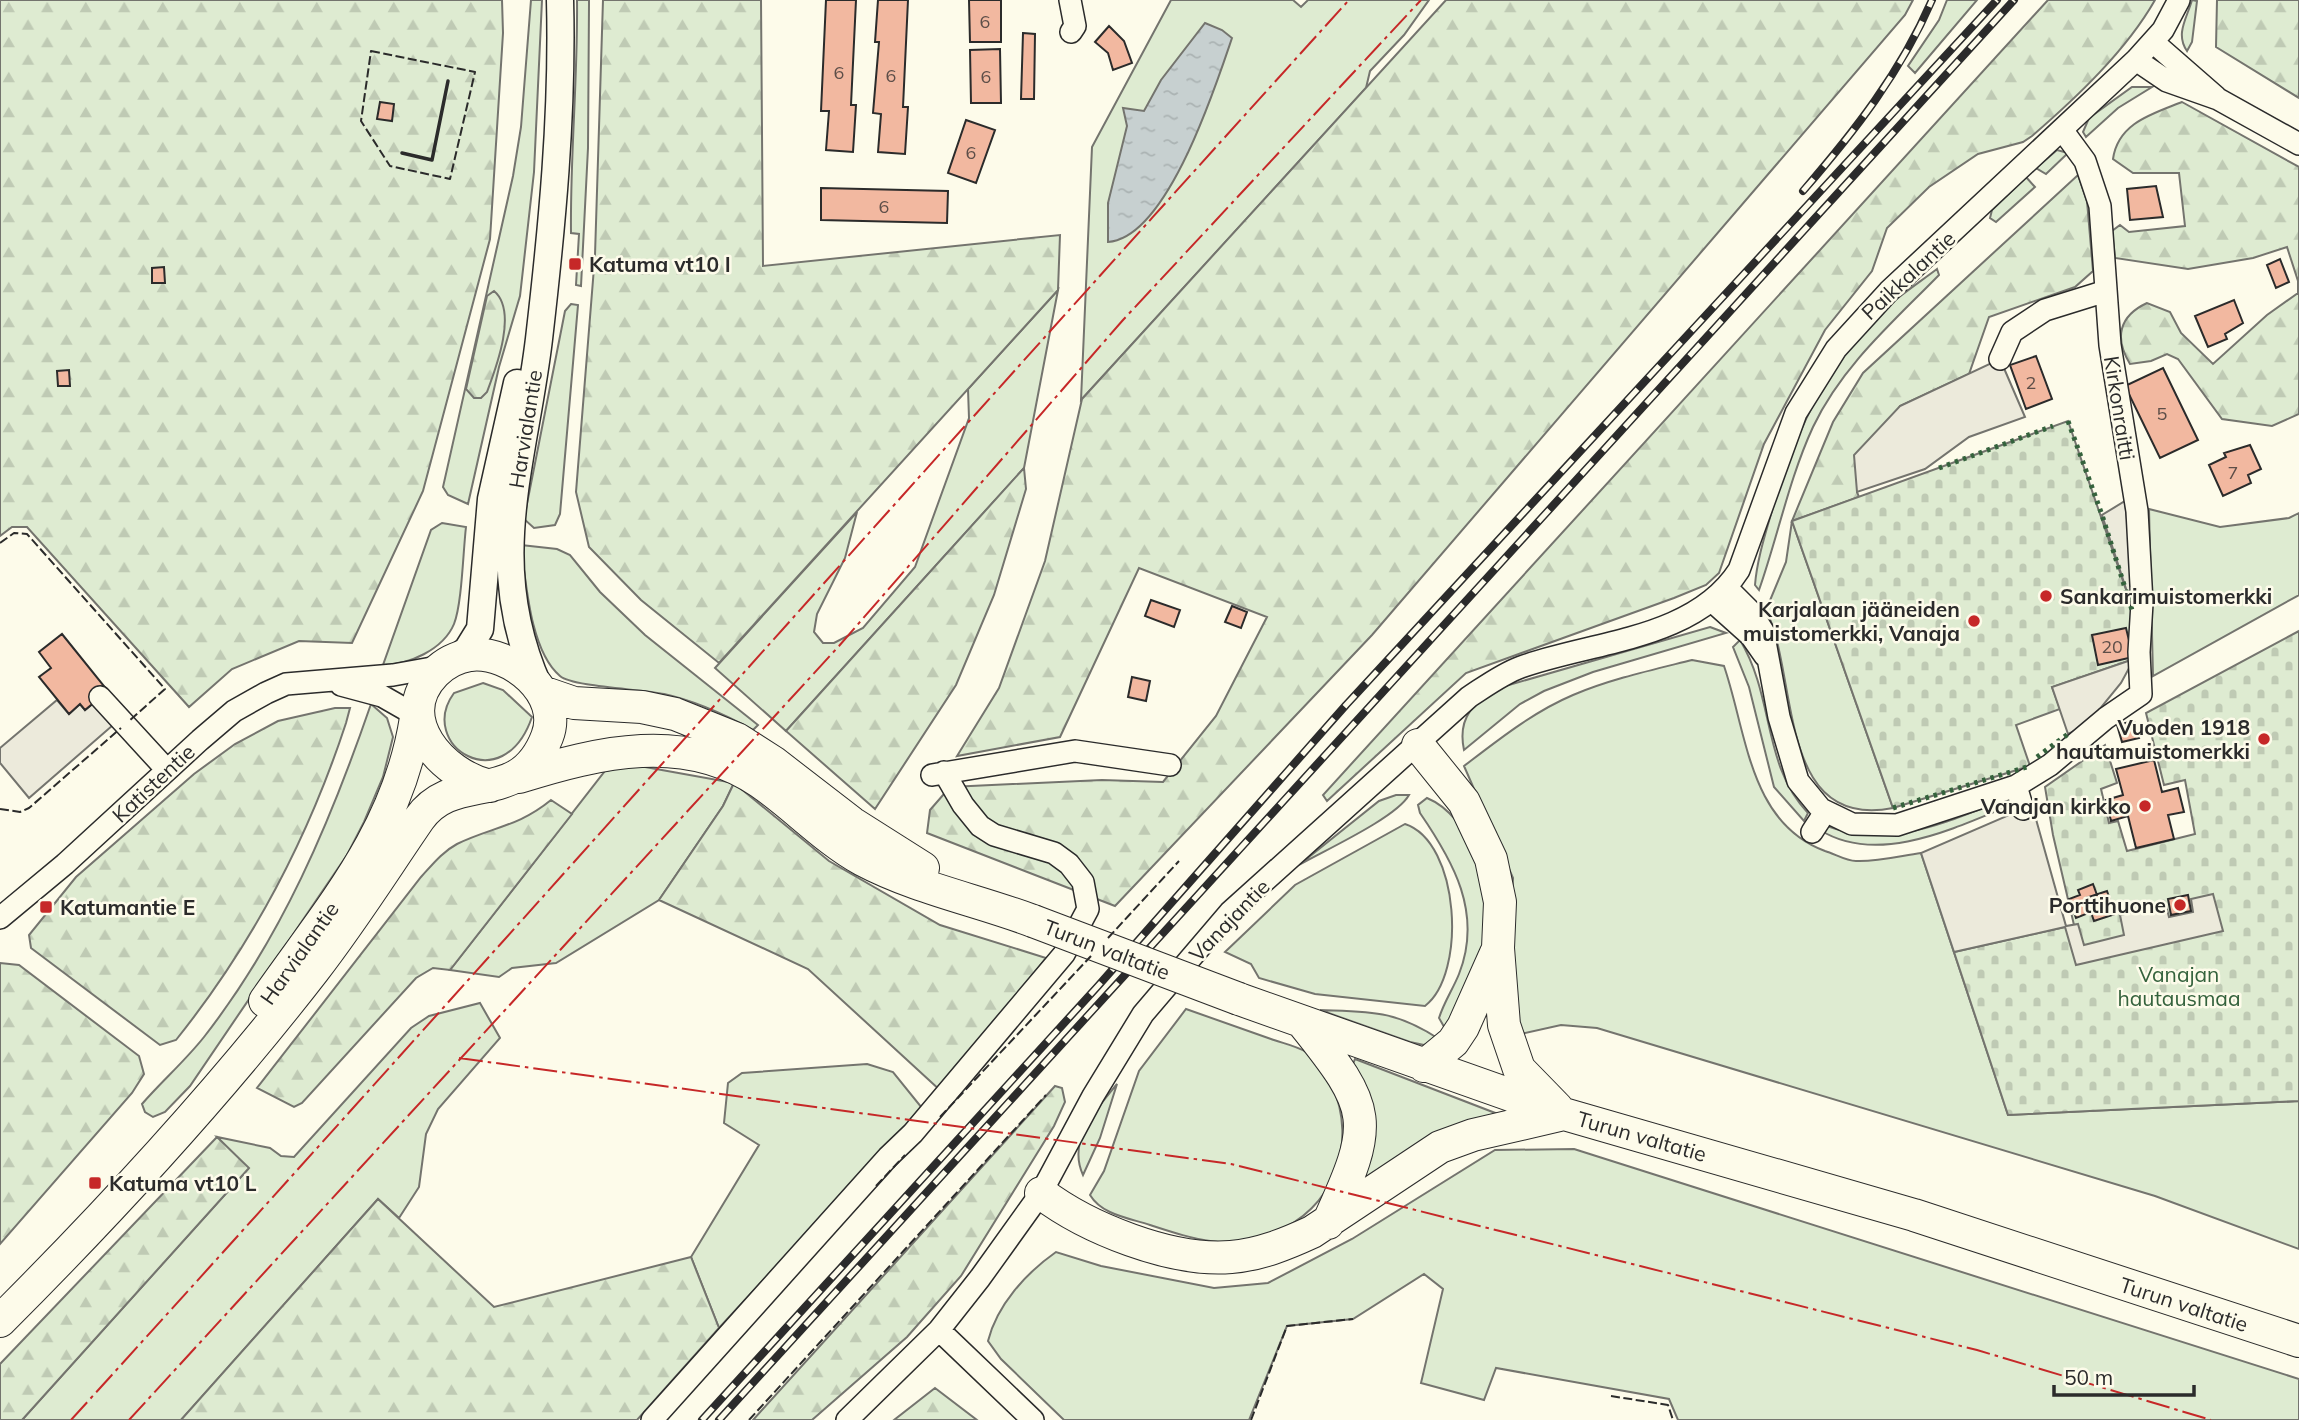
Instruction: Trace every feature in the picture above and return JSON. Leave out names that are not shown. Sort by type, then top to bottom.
[{"type":"highway","points":[[467,655],[497,657],[521,670],[541,690],[551,711],[551,723],[540,751],[504,781],[466,779],[440,759],[426,740],[416,717],[426,684],[448,663],[467,655]]},
{"type":"highway","name":"Turun valtatie","points":[[541,690],[575,703],[642,708],[675,714],[737,739],[898,854],[994,906]]},
{"type":"highway","name":"Harvialantie","points":[[145,1170],[372,848],[403,778],[416,717]]},
{"type":"highway","points":[[1418,745],[1464,802],[1491,859],[1500,902],[1498,948],[1504,1025],[1512,1057],[1531,1083],[1564,1114]]},
{"type":"highway","name":"Turun valtatie","points":[[504,781],[578,758],[623,750],[653,749],[708,757],[759,781],[862,859],[919,884],[994,906],[1239,999],[1564,1114],[1914,1215],[2299,1341]]},
{"type":"highway","name":"Harvialantie","points":[[0,1321],[145,1170],[251,1049],[363,905],[420,817],[442,799],[504,781]]},
{"type":"highway","points":[[1424,1066],[1453,1042],[1463,1027],[1498,948]]},
{"type":"highway","points":[[1303,1021],[1352,1089],[1361,1131],[1357,1157],[1328,1223]]},
{"type":"highway","points":[[1041,1193],[1069,1214],[1120,1235],[1178,1252],[1228,1258],[1270,1249],[1328,1223],[1440,1147],[1473,1135],[1564,1114]]},
{"type":"main road","name":"Harvialantie","points":[[541,690],[523,646],[516,616],[509,536],[534,380],[557,149],[560,0]]},
{"type":"main road","name":"Harvialantie","points":[[448,663],[467,650],[480,629],[491,499],[547,248]]},
{"type":"street","points":[[1070,0],[1074,26],[1071,32]]},
{"type":"street","name":"Paikkalantie","points":[[1720,595],[1739,570],[1796,413],[1836,349],[1880,300],[2136,60],[2169,21],[2179,0]]},
{"type":"street","points":[[2153,42],[2191,72],[2218,99]]},
{"type":"street","points":[[2136,60],[2182,89],[2218,99],[2299,144]]},
{"type":"street","name":"Kirkonraitti","points":[[2016,786],[2050,765],[2141,694],[2139,652],[2142,603],[2137,511],[2116,384],[2100,206],[2085,161],[2063,131]]},
{"type":"street","points":[[2000,359],[2012,332],[2045,310],[2106,290]]},
{"type":"street","points":[[1720,595],[1768,662],[1791,767],[1798,781],[1825,812],[1852,824],[1898,825],[2016,786],[2023,808]]},
{"type":"street","name":"Vanajantie","points":[[847,1420],[939,1330],[1041,1193],[1093,1096],[1143,1014],[1230,912],[1469,697],[1494,680],[1521,667],[1653,630],[1720,595]]},
{"type":"street","name":"Katistentie","points":[[0,918],[65,864],[167,770],[245,705],[286,684],[393,675],[448,663]]},
{"type":"street","name":"Katistentie","points":[[322,680],[382,696],[416,717]]},
{"type":"street","points":[[100,697],[167,770]]},
{"type":"street","points":[[652,1420],[888,1157],[913,1133],[1064,954],[1087,915],[1086,889],[1074,869],[1054,853],[994,835],[980,826],[937,773],[1075,751],[1170,765]]},
{"type":"street","points":[[1812,832],[1825,812]]},
{"type":"street","points":[[939,1330],[1033,1420]]},
{"type":"green space","points":[[0,0],[502,0],[503,33],[490,239],[423,491],[352,643],[299,641],[232,669],[189,707],[27,527],[12,527],[0,536]]},
{"type":"green space","points":[[531,0],[542,0],[534,172],[520,296],[499,367],[468,504],[448,495],[443,487],[513,176],[521,127]]},
{"type":"green space","points":[[577,0],[589,0],[588,148],[581,286],[576,285],[579,234],[571,233]]},
{"type":"green space","points":[[603,0],[761,0],[763,266],[1060,235],[1058,290],[719,663],[641,600],[589,547],[576,492],[595,255]]},
{"type":"green space","points":[[1171,0],[1293,0],[1301,7],[1308,0],[1429,0],[1404,35],[1370,71],[1366,88],[1081,400],[1092,147]]},
{"type":"green space","points":[[1446,0],[1913,0],[1905,15],[1372,635],[1115,906],[927,833],[930,810],[950,787],[1102,780],[1163,782],[1216,716],[1267,617],[1139,568],[1060,737],[957,756],[999,688],[1045,561],[1082,399]]},
{"type":"green space","points":[[1947,0],[1977,0],[1915,73],[1908,66],[1939,20]]},
{"type":"green space","points":[[2048,0],[2155,0],[2115,55],[2083,90],[2032,136],[2023,142],[1978,154],[1929,187],[1887,228],[1872,271],[1825,330],[1764,444],[1719,573],[1706,585],[1674,598],[1466,673],[1327,801],[1323,795]]},
{"type":"green space","points":[[2192,0],[2197,1],[2192,42],[2187,51],[2182,32]]},
{"type":"green space","points":[[2217,0],[2299,0],[2299,98],[2216,47]]},
{"type":"green space","points":[[2132,87],[2152,87],[2118,108],[2086,137],[2083,132],[2089,118]]},
{"type":"green space","points":[[2182,102],[2299,167],[2299,414],[2272,426],[2222,419],[2178,359],[2167,354],[2151,361],[2130,364],[2122,345],[2125,321],[2130,314],[2147,303],[2170,312],[2181,333],[2213,364],[2267,315],[2298,293],[2298,281],[2287,247],[2253,258],[2188,269],[2115,258],[2112,231],[2120,225],[2129,232],[2185,226],[2179,173],[2133,173],[2113,159],[2116,147],[2129,128],[2148,116]]},
{"type":"green space","points":[[2057,150],[2068,153],[2046,174],[2036,168]]},
{"type":"green space","points":[[2078,175],[2087,201],[2093,271],[2075,287],[1989,317],[1969,374],[1900,406],[1857,492],[1859,497],[1792,521],[1833,422],[1863,373]]},
{"type":"green space","points":[[2026,177],[2035,187],[1996,222],[1990,218],[1992,210]]},
{"type":"green space","points":[[1937,269],[1939,275],[1853,364],[1825,405],[1797,467],[1759,590],[1755,585],[1758,565],[1773,507],[1788,462],[1816,398],[1863,329],[1893,301]]},
{"type":"green space","points":[[1058,290],[1024,468],[786,731],[715,668],[857,512],[845,558],[817,614],[814,632],[823,643],[834,643],[863,628],[915,567],[969,418],[968,389]]},
{"type":"green space","points":[[494,291],[501,300],[504,312],[503,340],[487,392],[481,398],[474,398],[466,389],[487,296]]},
{"type":"green space","points":[[571,304],[578,305],[560,514],[555,525],[534,528],[524,519],[565,311]]},
{"type":"green space","points":[[2068,421],[2132,607],[2134,659],[2052,687],[2060,709],[2016,725],[2030,766],[1893,808],[1792,521]]},
{"type":"green space","points":[[1024,468],[1026,489],[994,595],[956,685],[875,809],[786,731]]},
{"type":"green space","points":[[2149,509],[2220,527],[2289,518],[2299,513],[2299,595],[2153,676]]},
{"type":"green space","points":[[1792,521],[1893,808],[1855,809],[1828,796],[1810,773],[1798,742],[1776,638],[1766,610],[1786,562]]},
{"type":"green space","points":[[442,523],[466,527],[461,591],[454,624],[442,641],[424,654],[403,662],[383,665],[431,530]]},
{"type":"green space","points":[[521,545],[557,549],[570,555],[600,592],[645,635],[758,725],[753,730],[710,709],[676,697],[579,683],[560,676],[550,665],[536,633]]},
{"type":"green space","points":[[1710,627],[1726,633],[1593,672],[1544,691],[1520,704],[1464,750],[1463,728],[1470,711],[1483,698],[1502,687]]},
{"type":"green space","name":"Vanajan hautausmaa","points":[[2299,631],[2299,1101],[2008,1115],[1954,952],[2074,925],[2045,787],[2105,745],[2117,783],[2101,789],[2109,823],[2118,821],[2127,851],[2195,834],[2185,780],[2164,785],[2146,713]]},
{"type":"green space","points":[[1740,640],[1759,685],[1783,774],[1793,794],[1808,813],[1804,821],[1774,787],[1749,687],[1733,647]]},
{"type":"green space","points":[[1692,660],[1724,666],[1746,747],[1766,798],[1780,820],[1800,838],[1852,861],[1880,860],[1921,853],[2008,1115],[2299,1101],[2299,1249],[2155,1196],[1597,1028],[1561,1025],[1516,1035],[1509,986],[1513,878],[1464,766],[1516,727],[1558,702],[1587,689]]},
{"type":"green space","points":[[483,683],[503,690],[532,717],[519,742],[502,756],[485,760],[468,756],[454,746],[446,730],[445,712],[454,693]]},
{"type":"green space","points":[[371,704],[387,718],[393,737],[383,777],[347,855],[190,1086],[165,1112],[153,1117],[145,1112],[142,1104],[204,1037],[232,999],[280,919],[321,835]]},
{"type":"green space","points":[[335,708],[350,708],[331,766],[296,849],[253,929],[204,1004],[176,1040],[160,1045],[31,948],[29,935],[76,877],[194,774],[235,744],[278,721]]},
{"type":"green space","points":[[634,765],[734,783],[723,806],[659,900],[556,963],[512,968],[499,977],[450,970],[605,771]]},
{"type":"green space","points":[[734,783],[829,861],[940,925],[1046,958],[942,1092],[808,969],[659,900],[723,806]]},
{"type":"green space","points":[[1396,795],[1409,795],[1390,814],[1299,865],[1379,801]]},
{"type":"green space","points":[[2014,796],[2016,803],[1970,822],[1919,839],[1893,844],[1868,845],[1843,840],[1820,830],[1824,825],[1873,835],[1897,834],[1943,823]]},
{"type":"green space","points":[[1427,798],[1456,820],[1467,837],[1483,875],[1489,914],[1488,932],[1482,953],[1447,1032],[1439,1018],[1459,974],[1466,952],[1468,930],[1466,909],[1453,869],[1420,813],[1418,805]]},
{"type":"green space","points":[[551,800],[572,814],[450,970],[433,968],[416,978],[302,1103],[294,1107],[257,1088],[421,877],[438,859],[457,844],[527,816]]},
{"type":"green space","points":[[1405,824],[1423,836],[1437,856],[1447,881],[1451,910],[1452,939],[1447,967],[1438,990],[1425,1006],[1315,994],[1259,978],[1251,964],[1225,952],[1295,885]]},
{"type":"green space","points":[[0,963],[19,965],[139,1056],[144,1074],[132,1093],[0,1244]]},
{"type":"green space","points":[[480,1003],[500,1038],[438,1109],[426,1134],[419,1187],[399,1218],[378,1199],[181,1420],[22,1420],[248,1169],[217,1137],[270,1148],[281,1156],[294,1157],[411,1028],[429,1016]]},
{"type":"green space","points":[[1186,1009],[1302,1050],[1317,1063],[1332,1085],[1342,1129],[1341,1151],[1335,1172],[1312,1208],[1273,1233],[1226,1242],[1181,1235],[1117,1215],[1101,1207],[1090,1195],[1104,1171],[1139,1071]]},
{"type":"green space","points":[[1320,1010],[1382,1014],[1409,1023],[1439,1039],[1424,1045],[1410,1042]]},
{"type":"green space","points":[[1355,1059],[1503,1116],[1366,1186],[1361,1174],[1353,1064]]},
{"type":"green space","points":[[867,1064],[893,1072],[922,1108],[719,1328],[691,1257],[759,1145],[724,1123],[728,1083],[742,1073]]},
{"type":"green space","points":[[1117,1084],[1100,1138],[1083,1175],[1079,1162],[1081,1138],[1093,1115]]},
{"type":"green space","points":[[1055,1086],[1062,1088],[1065,1102],[1054,1126],[961,1276],[907,1337],[812,1420],[753,1420]]},
{"type":"green space","points":[[217,1137],[249,1168],[22,1420],[0,1420],[0,1364]]},
{"type":"green space","points":[[1574,1149],[2299,1379],[2299,1420],[1678,1420],[1669,1399],[1496,1368],[1484,1400],[1421,1383],[1443,1289],[1424,1274],[1353,1319],[1287,1326],[1249,1420],[1064,1420],[1001,1359],[988,1341],[998,1315],[1014,1291],[1056,1252],[1101,1266],[1214,1288],[1268,1283],[1352,1239],[1495,1150]]},
{"type":"green space","points":[[378,1199],[494,1307],[691,1257],[719,1328],[637,1420],[181,1420]]},
{"type":"green space","points":[[935,1388],[977,1420],[894,1420]]},
{"type":"shaded area","points":[[2000,359],[2025,417],[1969,437],[1925,469],[1857,492],[1854,455],[1900,406]]},
{"type":"shaded area","points":[[2125,501],[2136,603],[2132,607],[2102,515]]},
{"type":"shaded area","points":[[2134,659],[2121,683],[2086,726],[2068,734],[2052,687]]},
{"type":"shaded area","points":[[108,691],[128,712],[29,798],[0,763],[0,748],[57,700],[69,714],[80,704],[85,710]]},
{"type":"shaded area","points":[[2032,805],[2066,926],[2078,924],[2084,945],[2124,935],[2120,915],[2166,905],[2169,917],[2193,912],[2191,899],[2213,894],[2223,931],[2076,965],[2065,927],[1954,952],[1921,853]]},
{"type":"water","points":[[1205,23],[1222,30],[1232,38],[1186,157],[1169,189],[1150,215],[1130,234],[1108,242],[1108,203],[1127,126],[1123,108],[1144,111],[1161,80]]},
{"type":"building","points":[[826,0],[856,0],[851,105],[856,105],[853,152],[826,150],[829,111],[821,111]]},
{"type":"building","points":[[878,0],[908,0],[903,107],[908,107],[905,154],[878,152],[881,114],[873,113],[879,42],[875,42]]},
{"type":"building","points":[[969,0],[1001,0],[1001,42],[970,42]]},
{"type":"building","points":[[1109,26],[1124,41],[1132,63],[1113,70],[1108,53],[1095,42]]},
{"type":"building","points":[[1023,33],[1035,34],[1034,99],[1021,99]]},
{"type":"building","points":[[1000,49],[1001,103],[971,103],[970,50]]},
{"type":"building","points":[[380,102],[394,104],[392,121],[377,119]]},
{"type":"building","points":[[966,120],[995,130],[976,183],[948,173]]},
{"type":"building","points":[[2156,186],[2163,217],[2130,220],[2127,189]]},
{"type":"building","points":[[821,188],[948,191],[947,223],[821,220]]},
{"type":"building","points":[[2280,259],[2289,282],[2276,288],[2267,265]]},
{"type":"building","points":[[164,267],[165,283],[152,283],[152,268]]},
{"type":"building","points":[[2234,300],[2243,323],[2225,334],[2227,339],[2208,347],[2195,316]]},
{"type":"building","points":[[2036,356],[2052,399],[2026,409],[2010,365]]},
{"type":"building","points":[[2163,368],[2198,440],[2160,458],[2125,386]]},
{"type":"building","points":[[69,370],[70,386],[58,386],[57,371]]},
{"type":"building","points":[[2250,445],[2261,469],[2248,475],[2251,483],[2223,496],[2209,465],[2226,457],[2224,453]]},
{"type":"building","points":[[1151,600],[1180,610],[1174,627],[1145,616]]},
{"type":"building","points":[[1232,606],[1247,612],[1241,628],[1225,622]]},
{"type":"building","points":[[2126,628],[2133,657],[2098,665],[2092,635]]},
{"type":"building","points":[[62,634],[108,691],[85,710],[80,704],[69,714],[39,677],[51,668],[39,652]]},
{"type":"building","points":[[1132,677],[1150,681],[1146,701],[1128,697]]},
{"type":"building","points":[[2134,721],[2139,738],[2122,742],[2117,725]]},
{"type":"building","name":"Vanajan kirkko","points":[[2154,760],[2162,792],[2178,788],[2184,812],[2168,815],[2174,839],[2136,848],[2128,816],[2111,821],[2106,800],[2123,795],[2116,769]]},
{"type":"building","points":[[2093,884],[2097,895],[2086,898],[2091,912],[2076,918],[2069,899],[2080,895],[2078,890]]},
{"type":"building","points":[[2107,891],[2115,914],[2094,921],[2086,898]]},
{"type":"building","name":"Porttihuone","points":[[2188,895],[2191,911],[2171,915],[2168,899]]},
{"type":"railway","points":[[1803,191],[1891,77],[1932,0]]},
{"type":"railway","points":[[702,1420],[1098,986],[1346,705],[1997,0]]},
{"type":"railway","points":[[719,1420],[2014,0]]},
{"type":"hedge","points":[[2068,421],[2132,610]]},
{"type":"hedge","points":[[1939,468],[2053,426]]},
{"type":"hedge","points":[[2037,757],[2068,734]]},
{"type":"hedge","points":[[1893,808],[2030,766]]},
{"type":"fence","points":[[371,51],[475,72],[450,179],[390,166],[361,121],[371,51]]},
{"type":"fence","points":[[0,543],[14,533],[27,534],[165,689],[129,721]]},
{"type":"fence","points":[[0,809],[20,812],[29,808],[121,728]]},
{"type":"fence","points":[[1108,938],[1179,861]]},
{"type":"fence","points":[[940,1117],[1091,956]]},
{"type":"fence","points":[[749,1420],[1046,1095]]},
{"type":"fence","points":[[876,1186],[905,1155]]},
{"type":"fence","points":[[1251,1420],[1287,1326],[1353,1319]]},
{"type":"fence","points":[[1611,1396],[1668,1405],[1673,1420]]},
{"type":"wall","points":[[402,153],[432,160],[448,81]]},
{"type":"power","points":[[71,1420],[1349,0]]},
{"type":"power","points":[[129,1420],[839,646],[1123,320],[1421,0]]},
{"type":"power","points":[[459,1058],[1231,1164],[1977,1350],[2211,1420]]},
{"type":"place","name":"Katuma vt10 I","points":[[575,264]]},
{"type":"place","name":"Sankarimuistomerkki","points":[[2046,596]]},
{"type":"place","name":"Karjalaan jääneiden muistomerkki, Vanaja","points":[[1974,621]]},
{"type":"place","name":"Vuoden 1918 hautamuistomerkki","points":[[2264,739]]},
{"type":"place","name":"Vanajan kirkko","points":[[2145,806]]},
{"type":"place","name":"Porttihuone","points":[[2180,905]]},
{"type":"place","name":"Katumantie E","points":[[46,907]]},
{"type":"place","name":"Katuma vt10 L","points":[[95,1183]]}]
